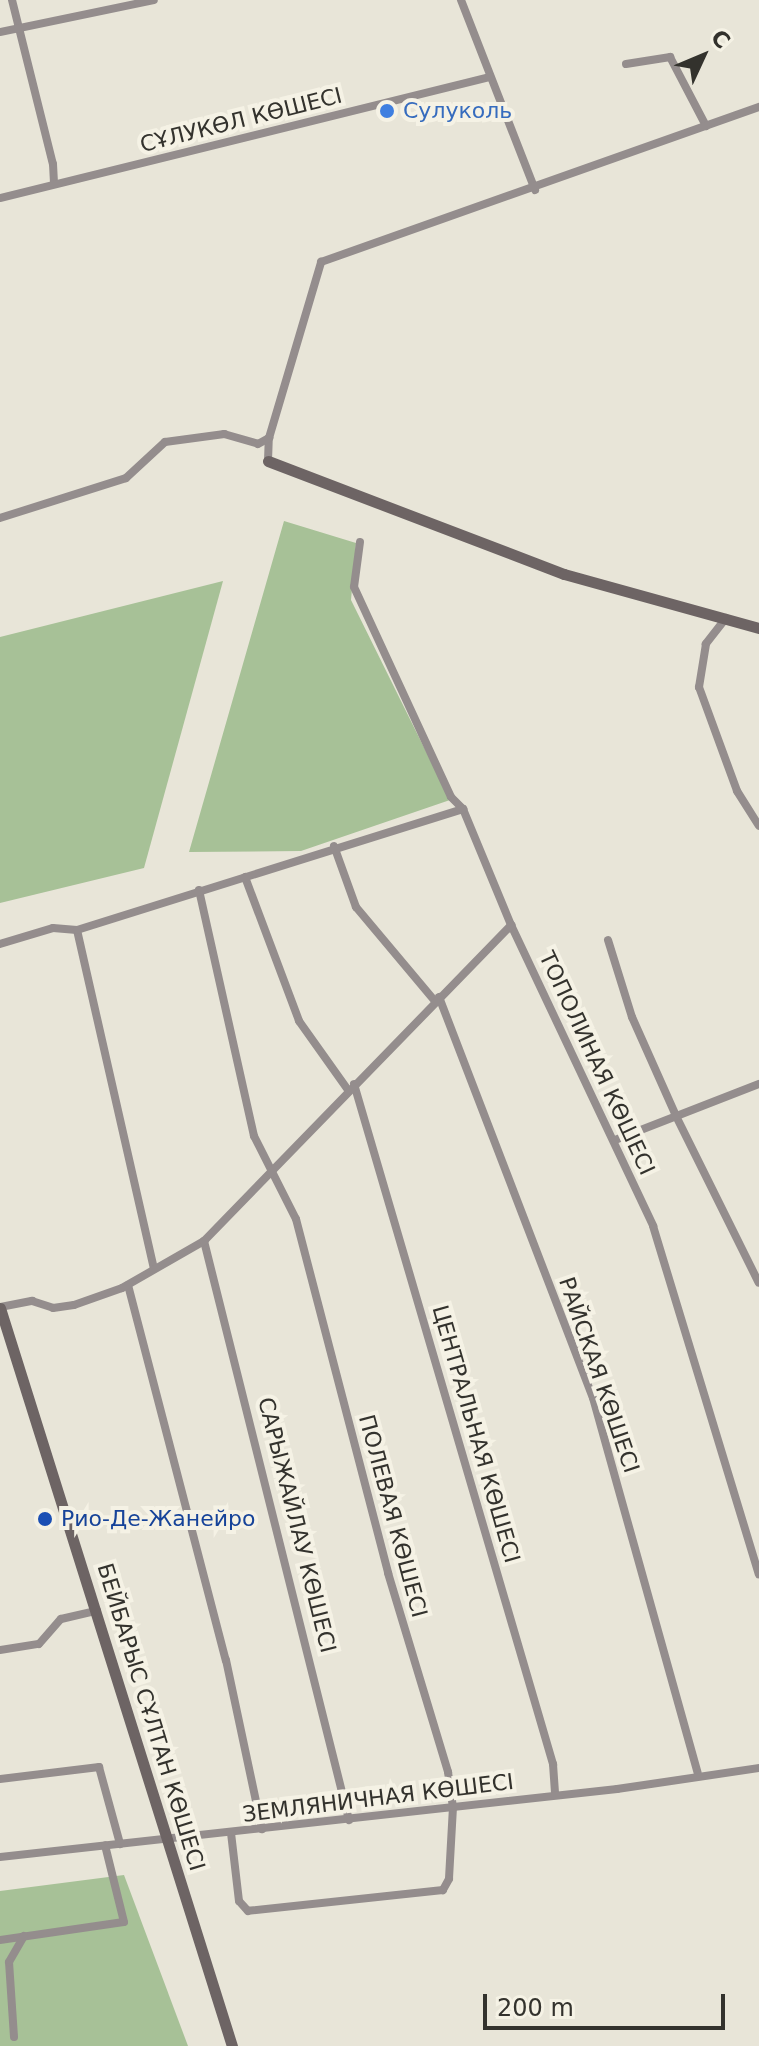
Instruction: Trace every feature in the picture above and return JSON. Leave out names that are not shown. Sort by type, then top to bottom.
[{"type":"street","points":[[12,0],[53,164],[54,184]]},
{"type":"street","points":[[0,32],[154,0]]},
{"type":"street","points":[[461,0],[535,190]]},
{"type":"street","points":[[626,64],[670,57],[706,126]]},
{"type":"street","name":"СҰЛУКӨЛ КӨШЕСІ","points":[[0,198],[490,77]]},
{"type":"street","points":[[759,107],[535,190],[321,262],[269,438],[268,461],[564,574],[759,628]]},
{"type":"street","points":[[0,518],[126,478],[158,446],[224,434],[258,444],[269,438]]},
{"type":"street","name":"ТОПОЛИНАЯ КӨШЕСІ","points":[[360,542],[354,587],[451,797],[463,809],[511,925],[653,1226],[759,1574]]},
{"type":"street","points":[[726,618],[706,644],[699,687],[737,791],[759,826]]},
{"type":"street","points":[[0,944],[53,928],[77,930],[334,846],[463,809]]},
{"type":"street","name":"РАЙСКАЯ КӨШЕСІ","points":[[334,846],[356,907],[437,999],[593,1398],[698,1773]]},
{"type":"street","name":"ЦЕНТРАЛЬНАЯ КӨШЕСІ","points":[[245,877],[299,1021],[351,1087],[553,1764],[555,1795]]},
{"type":"street","name":"ПОЛЕВАЯ КӨШЕСІ","points":[[199,890],[254,1136],[296,1219],[388,1573],[448,1772],[453,1807],[449,1879],[443,1890],[248,1911],[239,1901],[231,1833]]},
{"type":"street","points":[[0,1308],[32,1301],[53,1308],[74,1305],[128,1285],[204,1241],[270,1167],[511,925]]},
{"type":"street","points":[[77,930],[154,1268]]},
{"type":"street","points":[[608,940],[632,1017],[676,1116],[759,1283]]},
{"type":"street","points":[[615,1140],[759,1084]]},
{"type":"street","name":"САРЫЖАЙЛАУ КӨШЕСІ","points":[[204,1241],[349,1820]]},
{"type":"street","points":[[128,1285],[226,1660],[262,1829]]},
{"type":"street","name":"БЕЙБАРЫС СҰЛТАН КӨШЕСІ","points":[[0,1308],[232,2046]]},
{"type":"street","points":[[0,1650],[39,1644],[61,1619],[97,1611]]},
{"type":"street","points":[[0,1779],[99,1767],[106,1778],[120,1844]]},
{"type":"street","name":"ЗЕМЛЯНИЧНАЯ КӨШЕСІ","points":[[0,1857],[349,1820],[555,1795],[698,1773],[759,1768]]},
{"type":"street","points":[[0,1940],[124,1922],[105,1845]]},
{"type":"street","points":[[14,2037],[9,1962],[24,1936]]},
{"type":"green space","points":[[284,521],[356,543],[351,600],[450,800],[301,851],[189,852]]},
{"type":"green space","points":[[223,581],[144,868],[0,903],[0,637]]},
{"type":"green space","points":[[124,1875],[188,2046],[0,2046],[0,1891]]},
{"type":"place","name":"Сулуколь","points":[[387,111]]},
{"type":"place","name":"Рио-Де-Жанейро","points":[[45,1519]]}]
